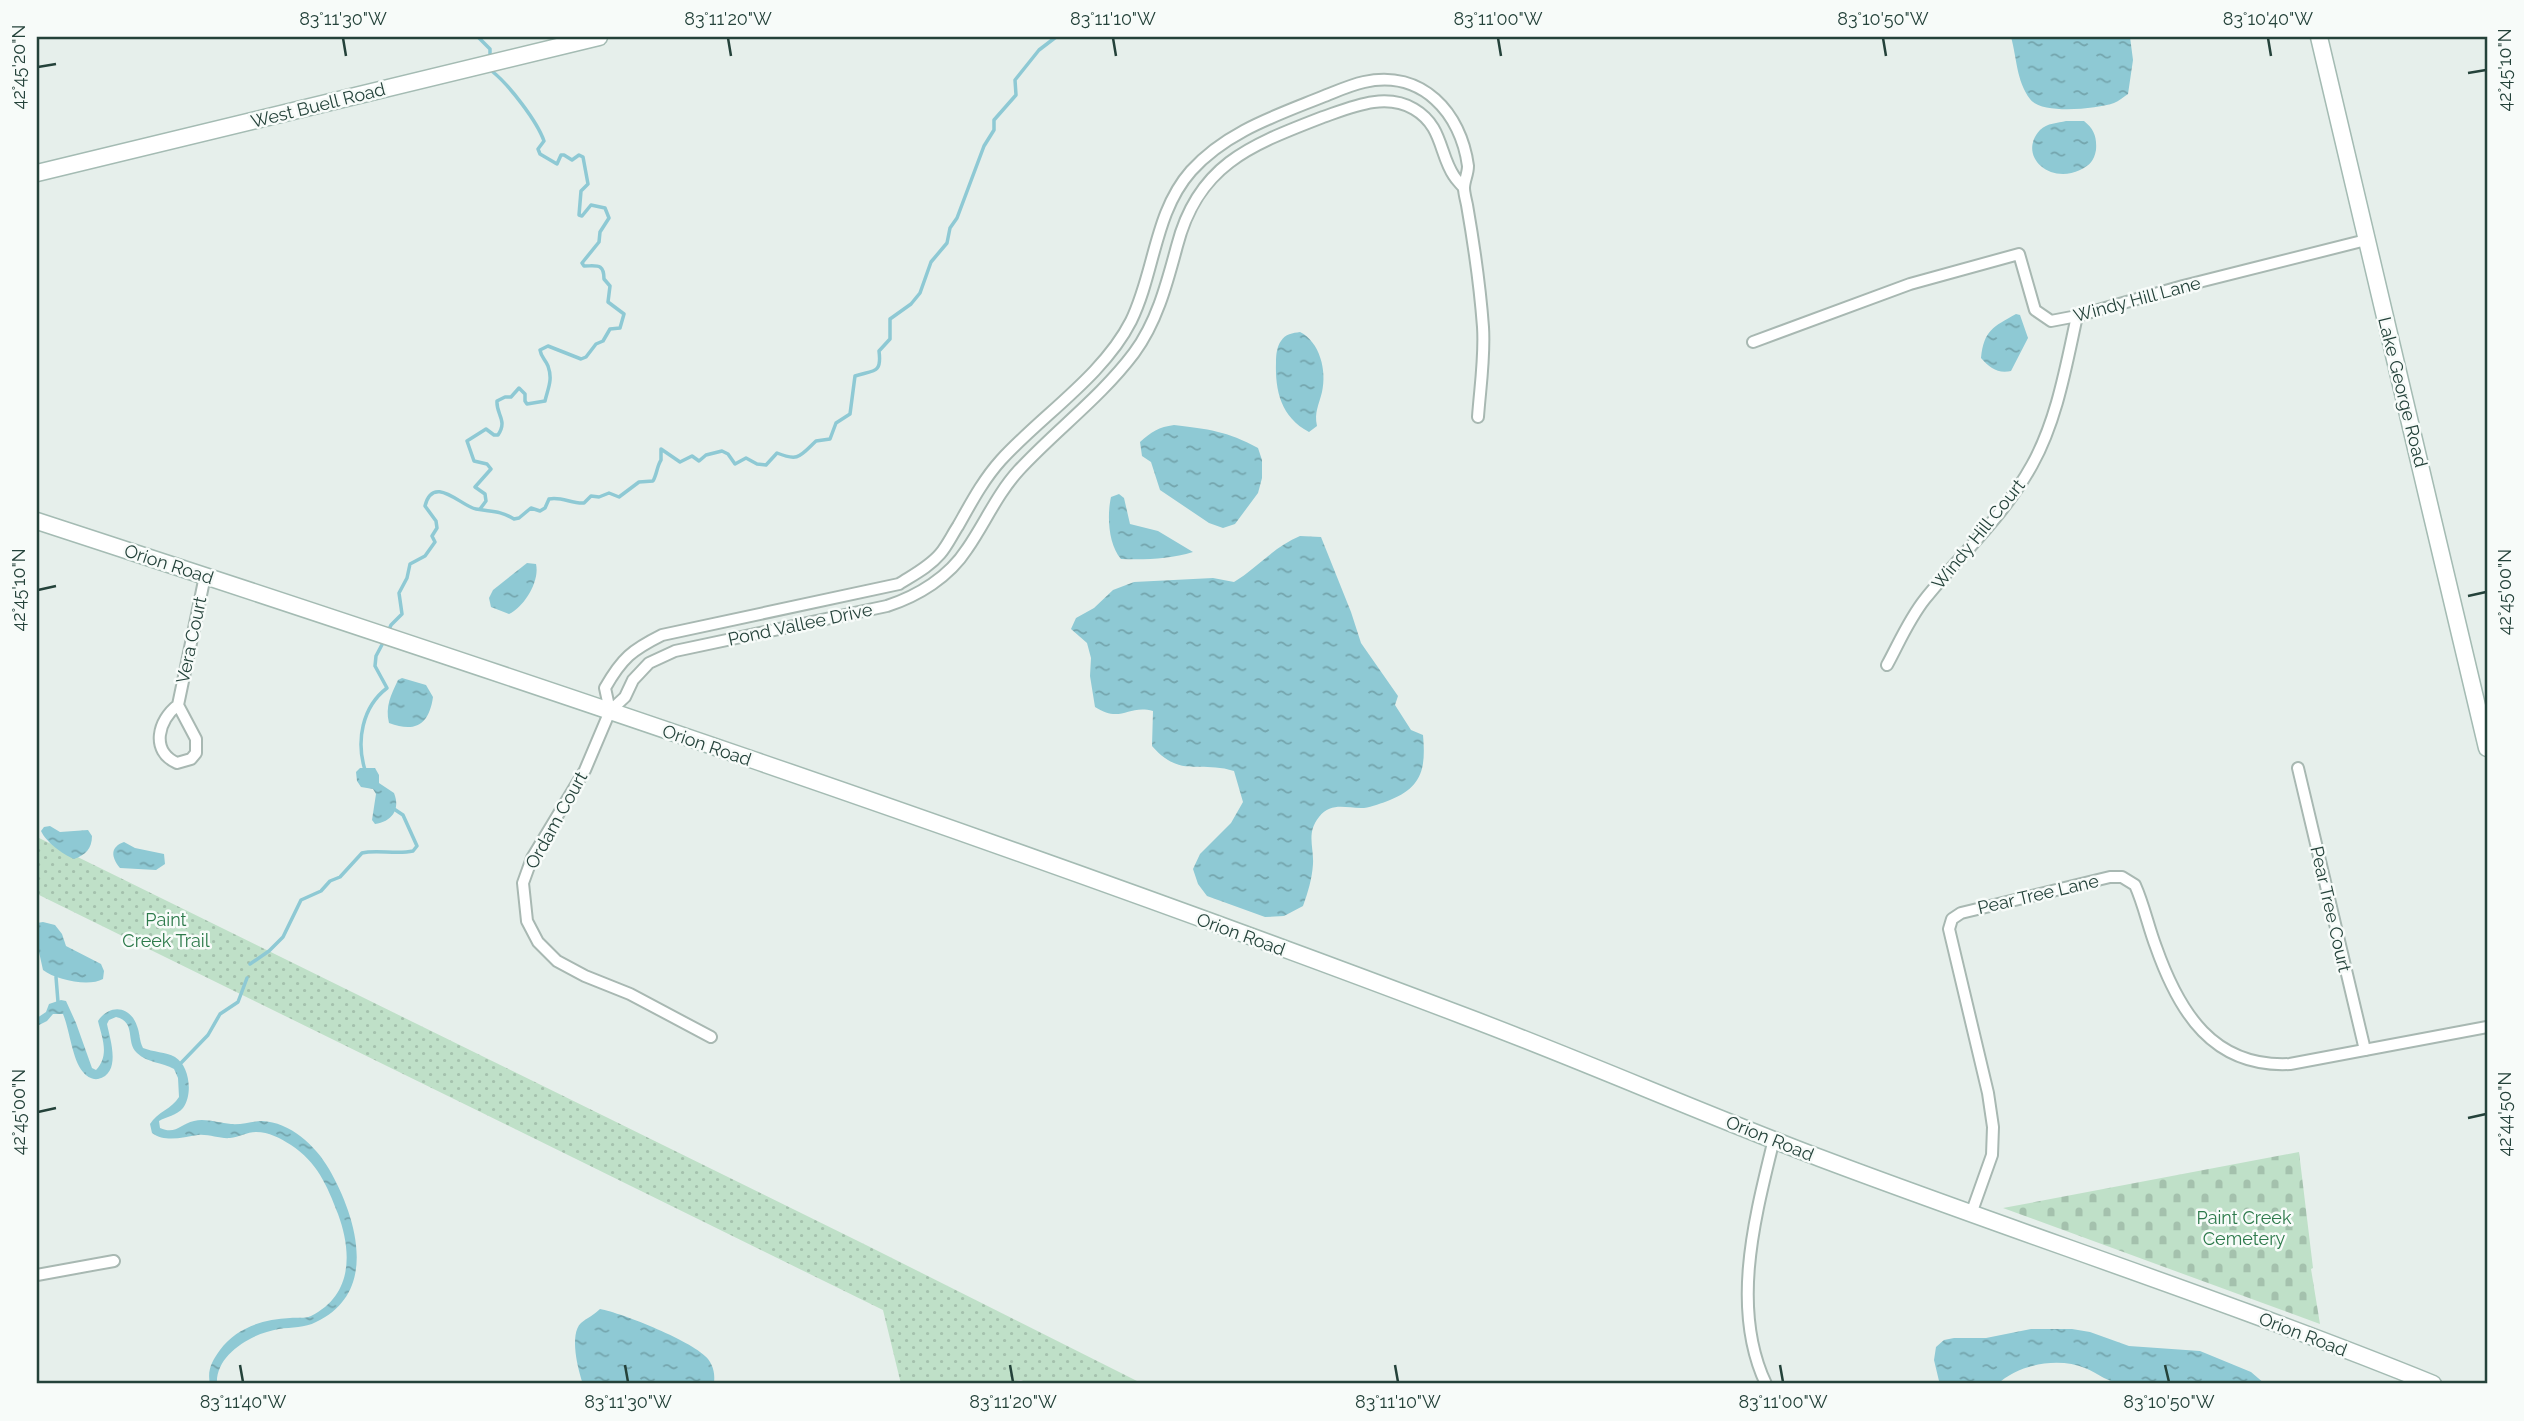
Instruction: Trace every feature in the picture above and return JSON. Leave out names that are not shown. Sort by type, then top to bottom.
[{"type":"main road","name":"West Buell Road","points":[[37,173],[599,37]]},
{"type":"main road","name":"Lake George Road","points":[[2319,37],[2487,748]]},
{"type":"main road","name":"Orion Road","points":[[37,521],[610,711],[1005,849],[1420,999],[1971,1214],[2275,1323],[2433,1384]]},
{"type":"street","name":"Pond Vallee Drive","points":[[610,711],[605,688],[615,669],[635,648],[662,635],[899,584],[941,553],[982,485],[1000,461],[1095,369],[1116,343],[1132,317],[1151,266],[1169,203],[1181,184],[1214,150],[1235,135],[1272,117],[1365,82],[1398,81],[1416,87],[1444,106],[1454,121],[1468,169],[1464,188],[1478,276],[1483,330],[1478,417]]},
{"type":"street","name":"Pond Vallee Drive","points":[[610,711],[625,697],[633,680],[649,663],[675,651],[894,604],[912,597],[944,576],[966,551],[999,494],[1044,444],[1112,380],[1134,353],[1152,323],[1188,211],[1198,194],[1227,164],[1250,148],[1349,107],[1376,101],[1396,102],[1414,109],[1432,126],[1452,175],[1464,188]]},
{"type":"street","points":[[1272,117],[1279,134]]},
{"type":"street","name":"Windy Hill Lane","points":[[1752,342],[1910,285],[2019,254],[2035,310],[2051,321],[2366,240]]},
{"type":"street","name":"Windy Hill Court","points":[[1887,665],[1913,615],[1963,558],[2032,465],[2050,424],[2077,316]]},
{"type":"street","points":[[1132,317],[1152,323]]},
{"type":"street","points":[[1031,431],[1044,444]]},
{"type":"street","name":"Vera Court","points":[[178,705],[172,709],[159,737],[162,751],[167,758],[177,763],[191,759],[196,753],[197,746],[178,705],[205,576]]},
{"type":"street","name":"Pond Vallee Drive","points":[[890,586],[894,604]]},
{"type":"street","name":"Pond Vallee Drive","points":[[703,626],[706,644]]},
{"type":"street","points":[[629,655],[644,668]]},
{"type":"street","name":"Ordam Court","points":[[610,711],[585,770],[532,858],[523,883],[527,922],[538,942],[557,961],[585,976],[630,994],[711,1037]]},
{"type":"street","name":"Pear Tree Court","points":[[2298,768],[2365,1050]]},
{"type":"street","name":"Pear Tree Lane","points":[[1971,1214],[1992,1155],[1993,1127],[1989,1093],[1949,929],[1952,919],[1961,913],[2110,877],[2122,877],[2135,885],[2143,902],[2155,946],[2175,993],[2189,1017],[2212,1041],[2230,1054],[2270,1065],[2290,1064],[2487,1027]]},
{"type":"street","points":[[1766,1384],[1756,1363],[1750,1334],[1748,1286],[1755,1220],[1774,1139]]},
{"type":"street","points":[[37,1275],[114,1261]]},
{"type":"green space","name":"Paint Creek Trail","points":[[37,837],[1143,1384],[1030,1384],[1021,1380],[995,1384],[901,1384],[883,1310],[37,894]]},
{"type":"green space","name":"Paint Creek Cemetery","points":[[2299,1152],[2311,1269],[2320,1324],[2003,1208]]},
{"type":"water","points":[[2011,37],[2130,37],[2133,60],[2128,94],[2114,103],[2083,109],[2057,109],[2036,104],[2025,92],[2022,84]]},
{"type":"water","points":[[2066,121],[2084,121],[2094,134],[2096,150],[2093,160],[2080,170],[2057,174],[2040,165],[2034,158],[2032,149],[2040,130]]},
{"type":"water","points":[[2016,314],[2020,315],[2028,338],[2011,371],[1998,371],[1981,358],[1984,341],[1991,330]]},
{"type":"water","points":[[1300,332],[1313,343],[1323,366],[1322,392],[1316,413],[1317,426],[1309,432],[1286,411],[1277,383],[1276,359],[1279,345],[1287,335]]},
{"type":"water","points":[[1174,425],[1217,432],[1258,448],[1262,460],[1262,478],[1258,493],[1235,524],[1223,528],[1209,523],[1160,490],[1151,462],[1142,456],[1140,442],[1156,430]]},
{"type":"water","points":[[1119,494],[1124,498],[1130,524],[1158,531],[1193,552],[1157,558],[1121,559],[1113,546],[1109,521],[1111,497]]},
{"type":"water","points":[[1300,536],[1321,537],[1361,643],[1398,696],[1395,705],[1411,730],[1423,735],[1424,758],[1420,775],[1401,795],[1367,807],[1334,807],[1319,817],[1312,834],[1312,870],[1303,906],[1284,916],[1265,917],[1207,896],[1198,884],[1193,869],[1200,854],[1231,823],[1243,802],[1234,771],[1181,766],[1162,756],[1152,746],[1153,711],[1137,710],[1112,714],[1095,707],[1090,676],[1091,658],[1087,643],[1071,629],[1076,618],[1094,608],[1113,590],[1134,582],[1213,578],[1234,582],[1282,545]]},
{"type":"water","points":[[527,563],[536,564],[537,571],[525,600],[509,614],[491,607],[489,598],[493,590]]},
{"type":"water","points":[[402,678],[426,685],[433,697],[424,720],[413,727],[389,723],[389,701],[398,680]]},
{"type":"water","points":[[360,768],[375,768],[379,783],[394,793],[395,810],[386,821],[375,824],[372,820],[376,794],[373,789],[361,787],[357,781],[356,772]]},
{"type":"water","points":[[50,826],[60,832],[88,830],[92,836],[89,848],[74,859],[69,857],[43,835],[41,831],[44,827]]},
{"type":"water","points":[[124,842],[135,848],[164,854],[165,864],[156,870],[120,868],[113,853],[116,847]]},
{"type":"water","points":[[37,923],[55,925],[66,946],[101,964],[103,979],[90,982],[73,981],[43,970],[37,943]]},
{"type":"water","points":[[66,1001],[92,1068],[96,1070],[104,1052],[98,1021],[108,1012],[119,1009],[134,1019],[143,1048],[171,1055],[180,1061],[187,1074],[188,1096],[183,1108],[159,1121],[160,1128],[174,1130],[198,1120],[235,1124],[272,1122],[292,1131],[309,1144],[329,1169],[339,1188],[354,1230],[357,1252],[355,1273],[349,1292],[336,1309],[316,1322],[269,1331],[247,1340],[222,1363],[217,1384],[210,1384],[211,1366],[226,1342],[242,1330],[260,1323],[311,1316],[335,1297],[342,1285],[347,1257],[343,1228],[334,1203],[320,1175],[308,1159],[274,1136],[256,1132],[230,1138],[202,1135],[169,1139],[152,1133],[150,1124],[153,1120],[179,1097],[178,1078],[174,1069],[145,1059],[137,1053],[129,1028],[116,1017],[107,1024],[113,1055],[110,1070],[98,1079],[87,1076],[76,1060],[63,1014],[53,1014],[37,1026],[37,1018],[46,1012],[49,1004]]},
{"type":"water","points":[[600,1309],[657,1329],[701,1352],[712,1365],[714,1384],[583,1384],[575,1343],[577,1328]]},
{"type":"water","points":[[2031,1329],[2072,1329],[2090,1332],[2129,1346],[2200,1351],[2251,1372],[2265,1384],[2119,1384],[2085,1368],[2051,1363],[2027,1367],[1998,1384],[1935,1384],[1939,1381],[1934,1360],[1936,1347],[1944,1340],[1986,1338]]},
{"type":"waterway","points":[[478,37],[490,49],[490,54]]},
{"type":"waterway","points":[[388,632],[402,614],[399,593],[407,578],[410,564],[425,556],[435,542],[432,536],[437,528],[436,521],[425,506],[434,492],[448,494],[470,507],[500,513],[514,519],[531,508],[540,511],[545,508],[549,499],[584,503],[591,496],[599,497],[609,493],[619,497],[639,482],[653,481],[661,460],[661,449],[680,462],[692,456],[699,461],[706,455],[722,451],[728,454],[735,464],[746,458],[766,465],[777,453],[790,457],[799,456],[816,441],[830,439],[836,423],[850,414],[855,376],[872,372],[878,367],[879,351],[890,339],[890,319],[911,304],[920,293],[931,262],[947,243],[950,228],[957,218],[984,146],[994,130],[994,120],[1016,95],[1015,80],[1039,50],[1056,37]]},
{"type":"waterway","points":[[480,509],[486,501],[485,494],[475,487],[491,469],[487,464],[474,461],[467,441],[486,429],[498,435],[502,421],[497,401],[511,397],[519,388],[525,394],[527,404],[545,401],[550,376],[540,350],[548,346],[581,359],[586,357],[596,344],[603,341],[610,329],[620,328],[624,314],[608,302],[610,286],[604,279],[603,270],[596,266],[584,266],[582,263],[599,242],[600,232],[609,218],[605,208],[591,205],[582,216],[579,215],[581,191],[588,184],[583,157],[579,155],[572,160],[561,155],[557,164],[540,154],[538,149],[544,141],[535,124],[514,94],[493,72]]},
{"type":"waterway","points":[[365,770],[361,748],[363,725],[372,705],[387,688],[375,666],[376,656],[385,639]]},
{"type":"waterway","points":[[250,964],[283,937],[301,900],[321,891],[330,881],[340,877],[362,853],[413,851],[417,846],[403,815],[391,807]]},
{"type":"waterway","points":[[56,977],[58,1002]]},
{"type":"waterway","points":[[181,1063],[208,1035],[220,1014],[238,1002],[247,978]]}]
